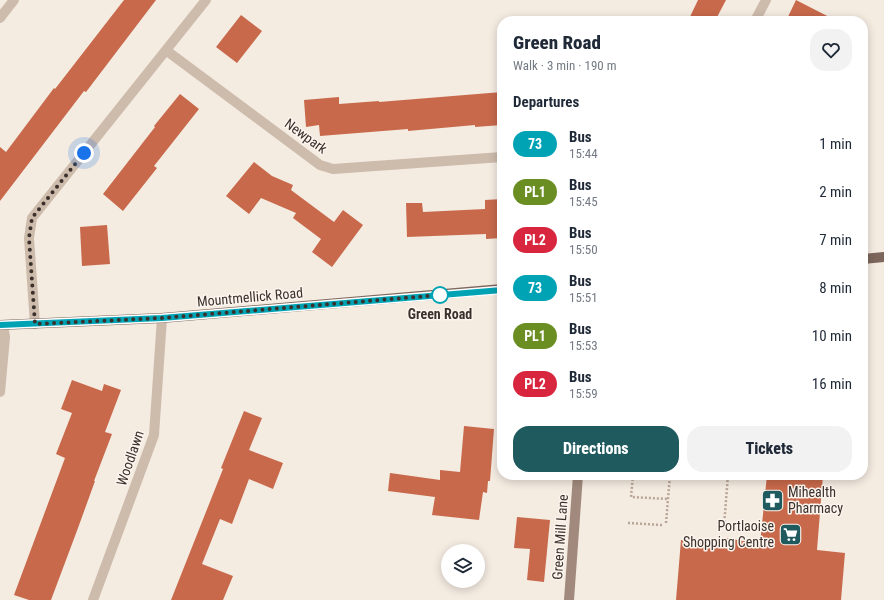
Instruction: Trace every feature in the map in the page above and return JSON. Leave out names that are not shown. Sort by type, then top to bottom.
[{"type":"main road","points":[[868,259],[884,257]]},
{"type":"main road","name":"Mountmellick Road","points":[[2,325],[162,318],[497,290]]},
{"type":"street","points":[[0,18],[14,0]]},
{"type":"street","points":[[35,324],[29,238],[32,218],[167,51],[206,0]]},
{"type":"street","points":[[758,16],[766,0]]},
{"type":"street","name":"Newpark","points":[[167,51],[320,165],[333,168],[497,157]]},
{"type":"street","name":"Woodlawn","points":[[92,600],[154,435],[162,318]]},
{"type":"street","points":[[0,392],[5,337],[2,325]]},
{"type":"street","name":"Green Mill Lane","points":[[569,600],[578,480]]},
{"type":"path","points":[[633,480],[631,497],[668,499]]},
{"type":"path","points":[[666,523],[670,480]]},
{"type":"path","points":[[724,526],[728,480]]},
{"type":"path","points":[[628,522],[662,526]]},
{"type":"building","points":[[124,0],[156,0],[0,201],[0,147],[6,152],[54,88],[55,89]]},
{"type":"building","points":[[698,0],[726,0],[718,16],[690,16]]},
{"type":"building","points":[[796,0],[827,16],[788,16]]},
{"type":"building","points":[[241,15],[262,31],[237,63],[216,47]]},
{"type":"building","points":[[497,92],[497,125],[475,127],[475,125],[408,131],[408,129],[320,136],[319,125],[306,127],[304,100],[339,97],[339,104]]},
{"type":"building","points":[[180,94],[199,109],[154,166],[157,168],[123,211],[103,194]]},
{"type":"building","points":[[254,162],[272,176],[293,185],[291,190],[334,222],[343,210],[363,225],[332,267],[312,252],[321,239],[293,218],[296,213],[261,198],[249,214],[226,196]]},
{"type":"building","points":[[497,199],[497,238],[486,239],[486,234],[407,237],[406,203],[422,203],[423,212],[485,209],[485,200]]},
{"type":"building","points":[[107,225],[110,264],[82,266],[80,227]]},
{"type":"building","points":[[72,380],[102,391],[104,384],[121,390],[105,432],[112,434],[51,600],[29,600],[14,595],[65,458],[56,454],[72,413],[61,409]]},
{"type":"building","points":[[244,411],[262,418],[249,450],[283,463],[273,489],[249,479],[232,524],[220,519],[202,564],[233,576],[223,600],[171,600],[223,469],[221,468]]},
{"type":"building","points":[[464,426],[494,429],[490,481],[488,481],[487,493],[483,492],[479,520],[432,515],[435,497],[388,491],[390,473],[440,480],[440,470],[460,472]]},
{"type":"building","name":"Portlaoise Shopping Centre","points":[[766,480],[823,480],[817,550],[845,553],[841,600],[676,600],[681,540],[726,546],[726,538],[760,544]]},
{"type":"building","points":[[517,517],[550,520],[544,582],[527,580],[530,549],[514,548]]},
{"type":"bus line","name":"73","points":[[0,325],[162,318],[497,290]]},
{"type":"place","name":"Green Road","points":[[440,295]]},
{"type":"place","name":"Mihealth Pharmacy","points":[[772,500]]},
{"type":"place","name":"Portlaoise Shopping Centre","points":[[790,534]]},
{"type":"route","points":[[84,153],[32,218],[29,238],[35,324],[162,318],[440,295]]}]
